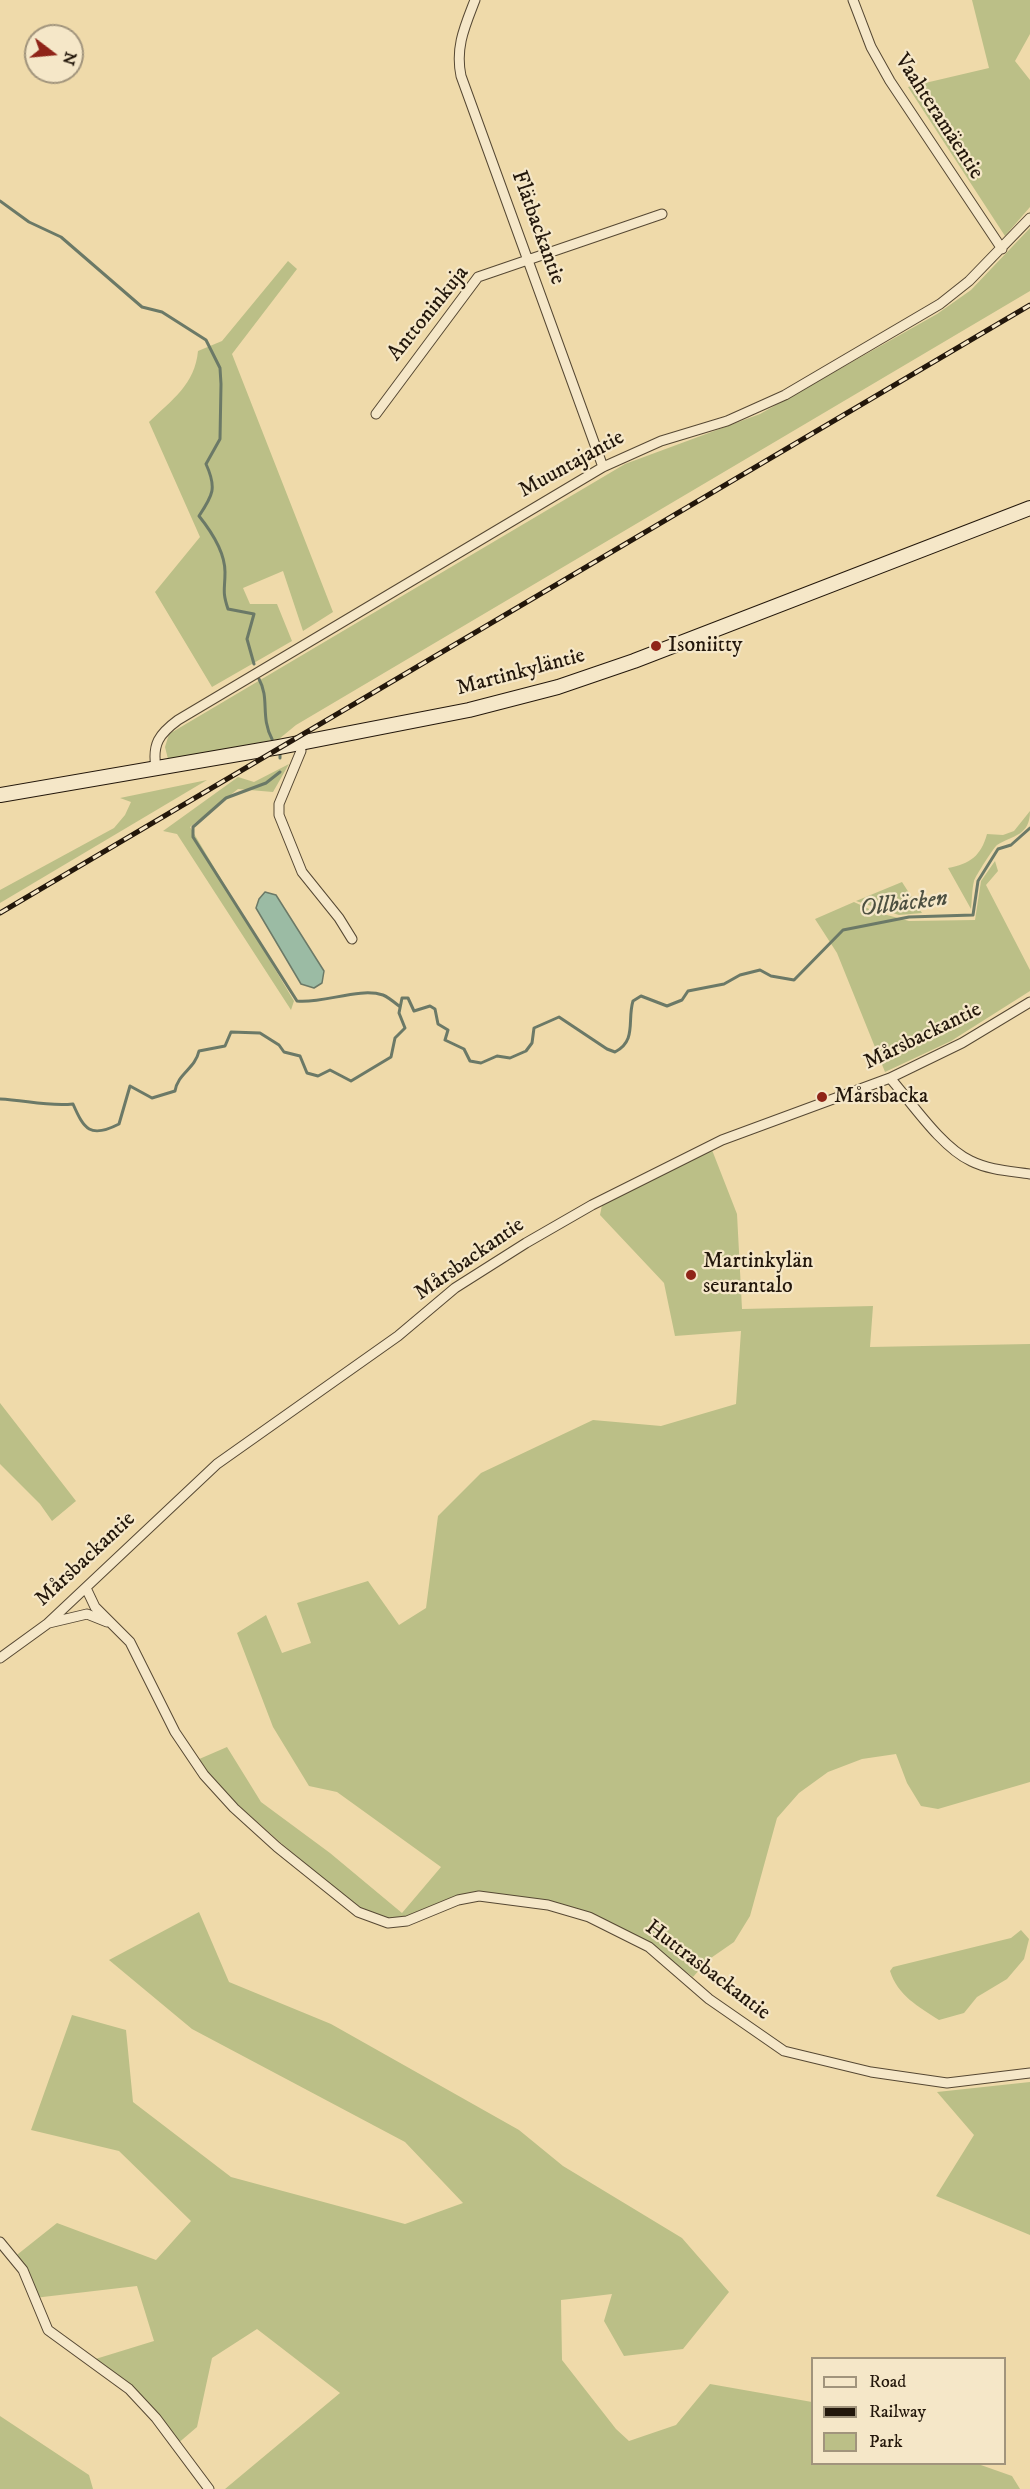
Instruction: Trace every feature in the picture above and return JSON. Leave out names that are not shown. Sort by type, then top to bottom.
[{"type":"street","name":"Flätbackantie","points":[[476,0],[461,35],[460,70],[603,467]]},
{"type":"street","name":"Vaahteramäentie","points":[[853,0],[871,47],[890,81],[1002,249]]},
{"type":"street","name":"Anttoninkuja","points":[[376,414],[478,277],[662,214]]},
{"type":"street","name":"Muuntajantie","points":[[156,768],[154,754],[157,737],[178,720],[603,467],[661,441],[736,417],[785,394],[940,304],[969,281],[1030,218]]},
{"type":"street","name":"Martinkyläntie","points":[[0,795],[300,743],[469,710],[558,687],[634,661],[1030,508]]},
{"type":"street","points":[[300,743],[301,751],[279,804],[279,815],[302,872],[339,918],[352,939]]},
{"type":"street","name":"Mårsbackantie","points":[[0,1658],[47,1624],[217,1464],[398,1336],[455,1288],[526,1242],[592,1205],[722,1140],[890,1078],[962,1043],[1030,1002]]},
{"type":"street","points":[[890,1078],[950,1147],[970,1161],[988,1167],[1030,1174]]},
{"type":"street","name":"Huttrasbackantie","points":[[86,1588],[96,1607],[130,1642],[175,1732],[204,1775],[234,1808],[358,1912],[377,1921],[388,1923],[407,1921],[458,1900],[479,1896],[548,1905],[589,1917],[649,1947],[709,1998],[784,2050],[871,2072],[947,2083],[1030,2073]]},
{"type":"street","name":"Huttrasbackantie","points":[[47,1624],[87,1614],[110,1623]]},
{"type":"street","points":[[0,2242],[23,2270],[48,2330],[129,2389],[156,2418],[209,2489]]},
{"type":"green space","points":[[972,0],[1030,0],[1030,34],[1015,61],[1030,80],[1030,207],[1005,236],[908,87],[989,68]]},
{"type":"green space","points":[[1030,228],[1030,291],[296,725],[279,739],[168,759],[165,747],[169,734],[625,464],[760,414],[937,314],[971,290]]},
{"type":"green space","points":[[288,261],[297,269],[232,354],[333,612],[303,631],[283,571],[243,588],[250,604],[277,604],[292,641],[212,687],[155,592],[200,537],[149,422],[181,391],[192,373],[198,351],[222,341]]},
{"type":"green space","points":[[289,764],[273,792],[238,789],[190,827],[294,1001],[291,1010],[177,834],[163,831],[238,777],[254,782]]},
{"type":"green space","points":[[207,780],[0,903],[0,890],[114,828],[125,815],[131,802],[120,798]]},
{"type":"green space","points":[[1030,811],[1024,830],[997,845],[981,868],[974,881],[971,909],[948,868],[974,858],[985,842],[987,834],[1003,835],[1014,831]]},
{"type":"green space","points":[[995,861],[998,871],[986,885],[1030,970],[1030,991],[951,1041],[885,1072],[837,953],[815,919],[854,902],[876,912],[909,921],[975,920],[981,881]]},
{"type":"green space","points":[[902,882],[922,913],[899,915],[856,901]]},
{"type":"green space","points":[[712,1150],[737,1214],[742,1309],[873,1306],[870,1347],[1030,1344],[1030,1782],[938,1809],[921,1806],[907,1783],[896,1754],[862,1759],[828,1772],[799,1793],[777,1818],[750,1916],[734,1942],[708,1960],[693,1977],[664,1955],[549,1901],[478,1893],[409,1917],[390,1919],[378,1917],[356,1906],[281,1843],[237,1804],[197,1760],[227,1747],[261,1802],[330,1853],[402,1913],[441,1867],[337,1792],[309,1786],[273,1727],[237,1633],[266,1615],[282,1653],[311,1643],[297,1603],[368,1581],[399,1625],[426,1608],[438,1516],[481,1473],[593,1420],[661,1426],[736,1404],[741,1331],[675,1336],[664,1283],[600,1215],[602,1205]]},
{"type":"green space","points":[[0,1403],[76,1501],[52,1521],[40,1504],[0,1464]]},
{"type":"green space","points":[[199,1912],[229,1982],[331,2024],[519,2130],[563,2166],[682,2238],[729,2292],[683,2349],[624,2356],[604,2321],[612,2294],[561,2300],[562,2360],[616,2429],[629,2441],[676,2425],[710,2384],[811,2402],[811,2465],[981,2465],[1012,2476],[1020,2489],[225,2489],[340,2393],[257,2329],[212,2358],[197,2427],[176,2445],[125,2386],[89,2361],[154,2341],[137,2286],[34,2298],[13,2258],[57,2223],[156,2260],[191,2221],[119,2151],[31,2130],[72,2015],[126,2030],[133,2102],[231,2177],[405,2224],[463,2203],[405,2142],[192,2029],[109,1960]]},
{"type":"green space","points":[[1021,1930],[1029,1939],[1024,1959],[1007,1979],[977,1997],[964,2013],[939,2020],[903,1994],[890,1971],[893,1967],[1011,1938]]},
{"type":"green space","points":[[1030,2082],[1030,2235],[936,2196],[974,2135],[937,2092]]},
{"type":"green space","points":[[0,2416],[89,2475],[93,2489],[0,2489]]},
{"type":"shaded area","points":[[265,892],[276,895],[324,971],[322,983],[314,988],[301,984],[256,908]]},
{"type":"waterway","points":[[0,201],[29,222],[61,237],[142,307],[162,312],[206,340],[220,368],[220,439],[206,464],[212,479],[212,491],[199,516],[223,557],[224,594],[228,609],[254,614],[247,639],[254,664]]},
{"type":"waterway","points":[[259,679],[264,694],[266,723],[272,739]]},
{"type":"waterway","points":[[280,772],[266,783],[226,798],[193,827],[193,837],[297,1001],[373,993],[385,996],[399,1006]]},
{"type":"waterway","name":"Ollbäcken","points":[[0,1099],[55,1105],[73,1104],[81,1120],[89,1129],[101,1131],[119,1124],[130,1086],[152,1098],[175,1091],[179,1080],[194,1062],[199,1051],[225,1046],[231,1032],[260,1033],[279,1045],[284,1052],[300,1056],[307,1073],[318,1076],[330,1070],[351,1081],[391,1057],[395,1038],[405,1028],[399,1013],[402,998],[408,998],[414,1011],[430,1006],[435,1009],[438,1024],[448,1030],[445,1040],[464,1049],[470,1061],[481,1063],[497,1056],[510,1058],[526,1051],[532,1043],[534,1028],[559,1017],[615,1052],[622,1047],[629,1036],[633,1001],[641,996],[667,1006],[682,1000],[688,991],[724,984],[740,975],[760,970],[771,976],[794,980],[843,930],[909,917],[973,915],[978,881],[998,849],[1011,845],[1030,828]]},
{"type":"railway","points":[[0,913],[1030,305]]},
{"type":"place","name":"Isoniitty","points":[[656,646]]},
{"type":"place","name":"Mårsbacka","points":[[822,1097]]},
{"type":"place","name":"Martinkylän seurantalo","points":[[691,1275]]}]
